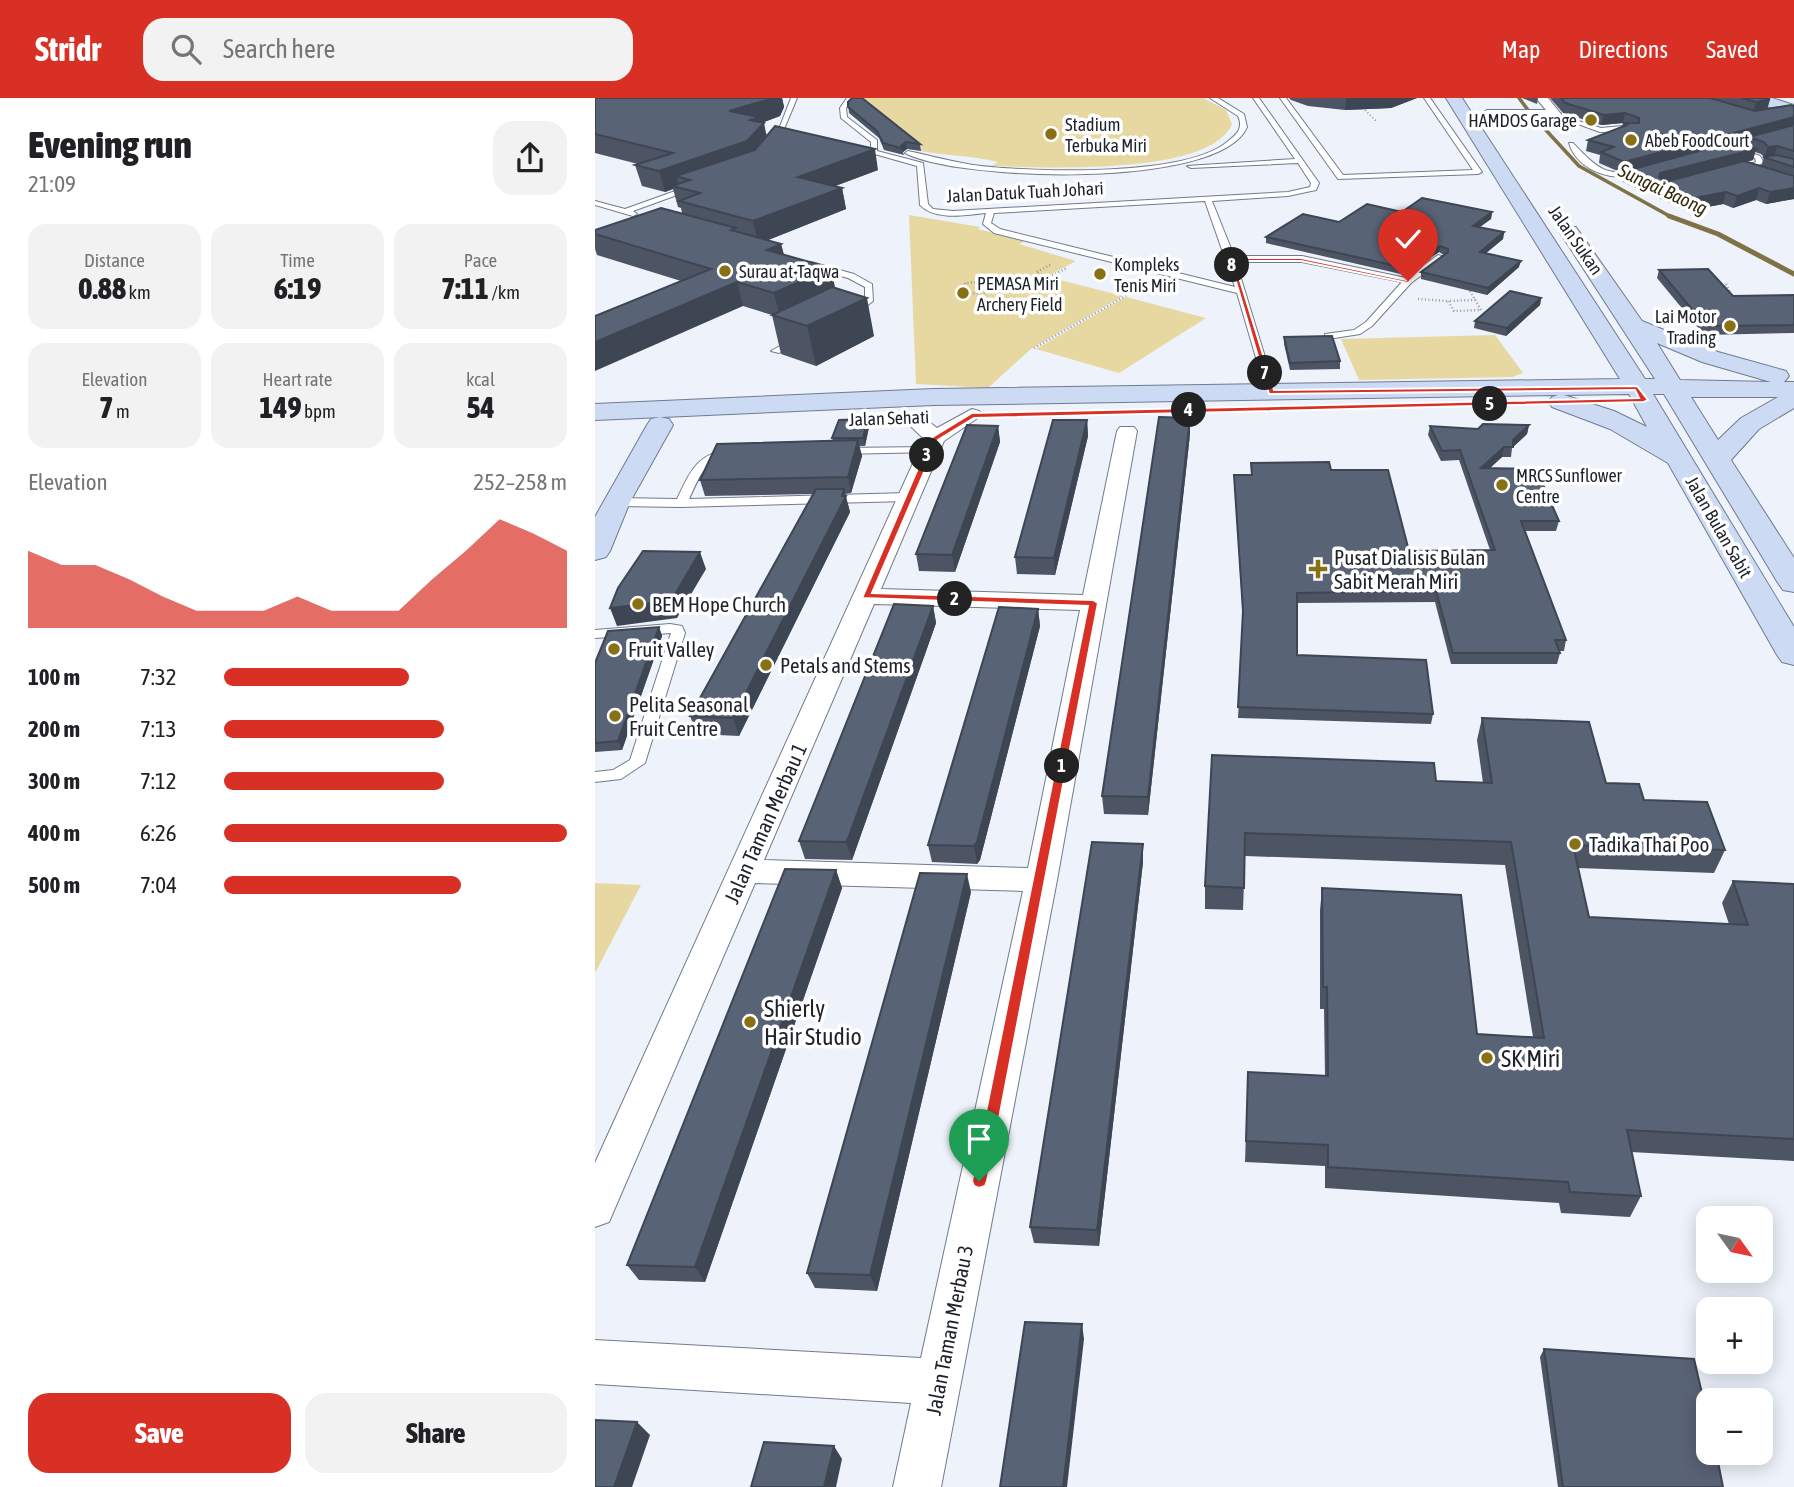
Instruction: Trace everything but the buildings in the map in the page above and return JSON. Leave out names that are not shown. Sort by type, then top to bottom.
[{"type":"main road","name":"Jalan Sukan","points":[[1454,98],[1503,136]]},
{"type":"main road","name":"Jalan Sukan","points":[[1475,98],[1480,119],[1641,394]]},
{"type":"main road","points":[[1756,98],[1793,110]]},
{"type":"main road","name":"Jalan Sukan","points":[[1556,212],[1680,391]]},
{"type":"main road","points":[[1634,326],[1710,357],[1794,379]]},
{"type":"main road","points":[[1522,389],[1570,374],[1589,364],[1610,341]]},
{"type":"main road","name":"Jalan Sehati","points":[[595,412],[935,397],[1522,389],[1641,394]]},
{"type":"main road","points":[[1641,394],[1794,389]]},
{"type":"main road","name":"Jalan Bulan Sabit","points":[[1680,391],[1717,460],[1792,577]]},
{"type":"main road","name":"Jalan Sehati","points":[[678,431],[730,423],[1561,402],[1641,394]]},
{"type":"main road","name":"Jalan Bulan Sabit","points":[[1641,394],[1794,656]]},
{"type":"main road","points":[[614,440],[661,447],[678,431],[714,412],[912,403],[935,397]]},
{"type":"main road","points":[[1717,460],[1731,439],[1753,419],[1794,399]]},
{"type":"main road","points":[[1561,402],[1632,429],[1661,446],[1683,465]]},
{"type":"main road","points":[[614,440],[678,431]]},
{"type":"main road","points":[[596,546],[617,502],[614,440]]},
{"type":"street","points":[[1542,98],[1555,114]]},
{"type":"street","points":[[1480,119],[1555,114]]},
{"type":"street","points":[[911,417],[921,423],[932,444],[972,415]]},
{"type":"street","name":"Jalan Taman Merbau 3","points":[[918,1487],[1041,880],[1128,431]]},
{"type":"street","name":"Jalan Taman Merbau 1","points":[[597,1196],[932,444]]},
{"type":"street","points":[[866,596],[1093,603]]},
{"type":"street","points":[[744,871],[1041,880]]},
{"type":"street","points":[[595,1362],[938,1382]]},
{"type":"lane","name":"Jalan Datuk Tuah Johari","points":[[850,98],[843,108],[844,118],[875,141],[873,152],[920,165],[922,201],[927,208],[945,213],[1207,200],[1307,191],[1315,183],[1302,165]]},
{"type":"lane","points":[[1167,167],[1211,153],[1238,138],[1244,129],[1244,119],[1238,111],[1213,98]]},
{"type":"lane","points":[[1256,98],[1302,165]]},
{"type":"lane","points":[[1283,98],[1341,177],[1478,172],[1427,98]]},
{"type":"lane","points":[[770,153],[793,101],[779,101]]},
{"type":"lane","points":[[1772,114],[1793,110]]},
{"type":"lane","points":[[1555,114],[1600,130],[1623,128],[1633,131]]},
{"type":"lane","points":[[1446,125],[1480,119]]},
{"type":"lane","points":[[1718,151],[1794,130]]},
{"type":"lane","points":[[875,141],[904,152],[985,168],[1097,171],[1302,165],[1314,168]]},
{"type":"lane","points":[[1571,144],[1591,167],[1607,176],[1621,178],[1657,167]]},
{"type":"lane","points":[[1728,172],[1764,162],[1758,157],[1730,148]]},
{"type":"lane","points":[[1324,167],[1333,167]]},
{"type":"lane","points":[[1742,168],[1755,172]]},
{"type":"lane","points":[[624,212],[703,184]]},
{"type":"lane","points":[[1207,200],[1231,259],[1271,393]]},
{"type":"lane","points":[[595,203],[644,218]]},
{"type":"lane","points":[[991,211],[987,224],[997,231],[1239,290]]},
{"type":"lane","points":[[1328,336],[1357,332],[1369,324],[1408,281],[1441,257]]},
{"type":"lane","points":[[1231,259],[1301,259],[1408,281]]},
{"type":"lane","points":[[802,262],[851,276],[869,286],[869,301],[846,316]]},
{"type":"lane","points":[[775,351],[811,333]]},
{"type":"lane","points":[[834,451],[932,444]]},
{"type":"lane","points":[[681,503],[703,459],[724,452],[751,452]]},
{"type":"lane","points":[[617,502],[908,497]]},
{"type":"lane","points":[[595,635],[670,628],[677,629],[678,633],[637,763],[616,775],[595,777]]},
{"type":"path","points":[[1364,110],[1377,122]]},
{"type":"path","points":[[1019,290],[1017,279],[965,283],[967,294],[1019,290],[1044,276],[1036,272],[1077,251]]},
{"type":"path","points":[[1034,348],[1124,297],[1160,271]]},
{"type":"path","points":[[1726,284],[1733,299],[1727,303]]},
{"type":"path","points":[[1470,291],[1481,310]]},
{"type":"path","points":[[1393,297],[1475,300]]},
{"type":"path","points":[[1448,301],[1454,311],[1481,310],[1492,313]]},
{"type":"shaded area","name":"Stadium Terbuka Miri","points":[[859,98],[1203,98],[1226,110],[1232,124],[1217,141],[1192,153],[1159,161],[1083,167],[991,166],[998,162],[916,150],[923,147],[870,130],[852,115]]},
{"type":"shaded area","name":"PEMASA Miri Archery Field","points":[[909,215],[980,227],[978,229],[1026,241],[1019,244],[1076,261],[1018,292],[1048,277],[1123,296],[1032,348],[988,388],[916,384]]},
{"type":"shaded area","points":[[1126,297],[1206,318],[1119,373],[1036,349]]},
{"type":"shaded area","points":[[1495,335],[1523,373],[1512,377],[1359,380],[1341,339]]},
{"type":"shaded area","points":[[595,883],[641,885],[595,973]]},
{"type":"waterway","name":"Sungai Baong","points":[[1519,98],[1528,110]]},
{"type":"waterway","name":"Sungai Baong","points":[[1532,115],[1579,166],[1670,216]]},
{"type":"waterway","name":"Sungai Baong","points":[[1670,216],[1718,234],[1794,274]]},
{"type":"place","name":"HAMDOS Garage","points":[[1591,120]]},
{"type":"place","name":"Stadium Terbuka Miri","points":[[1051,134]]},
{"type":"place","name":"Abeb FoodCourt","points":[[1631,140]]},
{"type":"place","name":"Surau at-Taqwa","points":[[725,271]]},
{"type":"place","name":"Kompleks Tenis Miri","points":[[1100,274]]},
{"type":"place","name":"PEMASA Miri Archery Field","points":[[963,293]]},
{"type":"place","name":"Lai Motor Trading","points":[[1730,326]]},
{"type":"place","name":"MRCS Sunflower Centre","points":[[1502,485]]},
{"type":"place","name":"Pusat Dialisis Bulan Sabit Merah Miri","points":[[1318,569]]},
{"type":"place","name":"BEM Hope Church","points":[[638,604]]},
{"type":"place","name":"Fruit Valley","points":[[614,649]]},
{"type":"place","name":"Petals and Stems","points":[[766,665]]},
{"type":"place","name":"Pelita Seasonal Fruit Centre","points":[[615,716]]},
{"type":"place","name":"Tadika Thai Poo","points":[[1575,844]]},
{"type":"place","name":"Shierly Hair Studio","points":[[750,1022]]},
{"type":"place","name":"SK Miri","points":[[1487,1058]]},
{"type":"route","points":[[979,1181],[1041,880],[1093,603],[866,596],[935,438],[972,415],[1644,400],[1637,388],[1271,393],[1231,259],[1301,259],[1331,263],[1408,281]]}]
